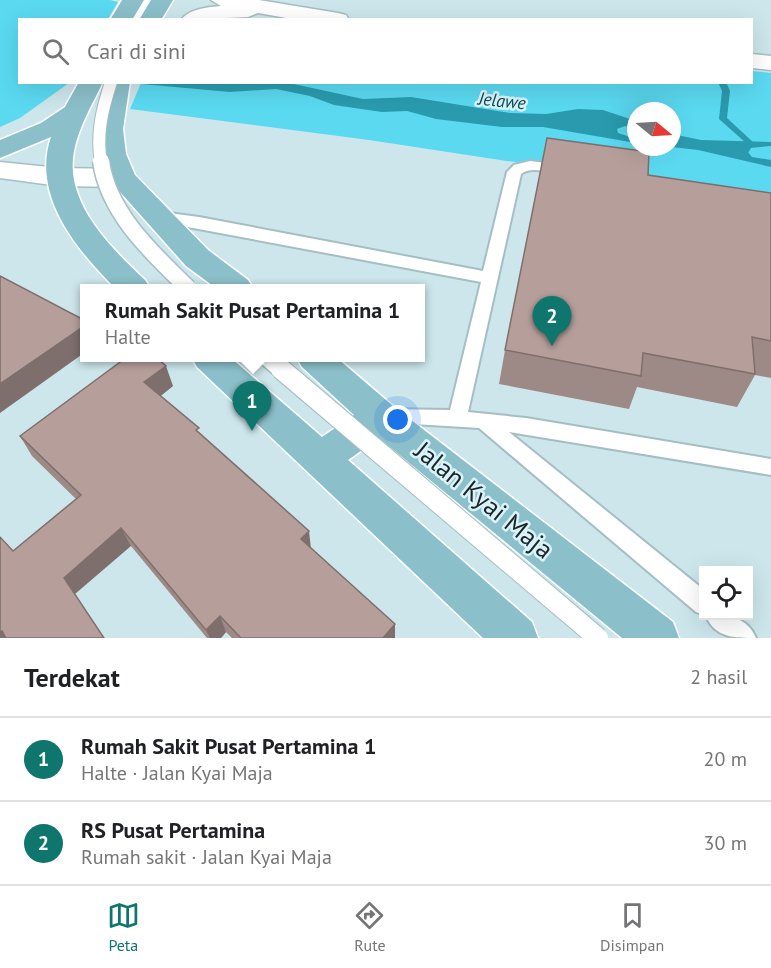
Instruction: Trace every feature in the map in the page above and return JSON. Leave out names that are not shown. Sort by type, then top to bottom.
[{"type":"main road","points":[[122,18],[133,0]]},
{"type":"main road","points":[[151,18],[162,0]]},
{"type":"main road","points":[[0,150],[50,128],[77,111],[105,84]]},
{"type":"main road","points":[[106,84],[113,154],[123,178],[197,258],[232,284]]},
{"type":"main road","points":[[77,111],[67,130],[60,158],[59,177],[68,205],[99,252],[130,284]]},
{"type":"main road","points":[[213,362],[516,638]]},
{"type":"main road","name":"Jalan Kyai Maja","points":[[320,362],[380,417],[657,638]]},
{"type":"main road","points":[[320,459],[380,417]]},
{"type":"street","points":[[222,0],[325,18]]},
{"type":"street","points":[[197,18],[210,13],[273,10]]},
{"type":"street","points":[[753,61],[771,63]]},
{"type":"street","points":[[0,170],[59,177],[123,178]]},
{"type":"lane","points":[[139,18],[148,0]]},
{"type":"lane","points":[[106,84],[97,127],[98,153],[106,186],[124,220],[184,284]]},
{"type":"lane","points":[[457,418],[514,172],[519,167],[528,164],[584,172]]},
{"type":"lane","points":[[161,217],[199,222],[489,278]]},
{"type":"lane","points":[[273,362],[598,638]]},
{"type":"lane","points":[[380,417],[483,420],[771,467]]},
{"type":"lane","points":[[483,420],[699,600]]},
{"type":"lane","points":[[723,620],[745,638]]},
{"type":"shaded area","points":[[0,0],[110,0],[118,2],[109,18],[18,18],[18,84],[68,84],[20,118],[0,127]]},
{"type":"shaded area","points":[[753,71],[771,73],[771,201],[369,140],[130,109],[141,84],[753,84]]},
{"type":"shaded area","points":[[142,84],[294,84],[363,99],[411,97],[510,113],[546,114],[578,109],[603,110],[627,118],[627,127],[617,129],[618,133],[627,136],[627,141],[543,127],[502,127],[436,119],[407,111],[382,112],[334,105],[310,96],[276,89],[230,92]]},
{"type":"shaded area","points":[[681,136],[701,140],[771,142],[771,146],[749,148],[747,151],[752,157],[771,160],[771,167],[681,148]]},
{"type":"building","points":[[547,138],[627,149],[627,156],[649,156],[648,175],[771,193],[771,341],[752,337],[755,374],[643,353],[641,376],[505,350]]},
{"type":"building","points":[[0,276],[80,318],[80,329],[0,384]]},
{"type":"building","points":[[120,362],[162,362],[166,366],[144,382],[199,428],[196,430],[309,531],[301,539],[395,624],[383,638],[241,638],[220,616],[206,630],[121,528],[64,578],[104,638],[6,638],[2,631],[0,633],[0,537],[13,551],[81,495],[20,436]]},
{"type":"waterway","points":[[723,84],[726,91],[723,119],[750,143],[745,151]]},
{"type":"place","name":"RS Pusat Pertamina","points":[[552,346]]},
{"type":"place","name":"Rumah Sakit Pusat Pertamina 1","points":[[252,431]]},
{"type":"water label","name":"Jelawe","points":[[502,101]]}]
